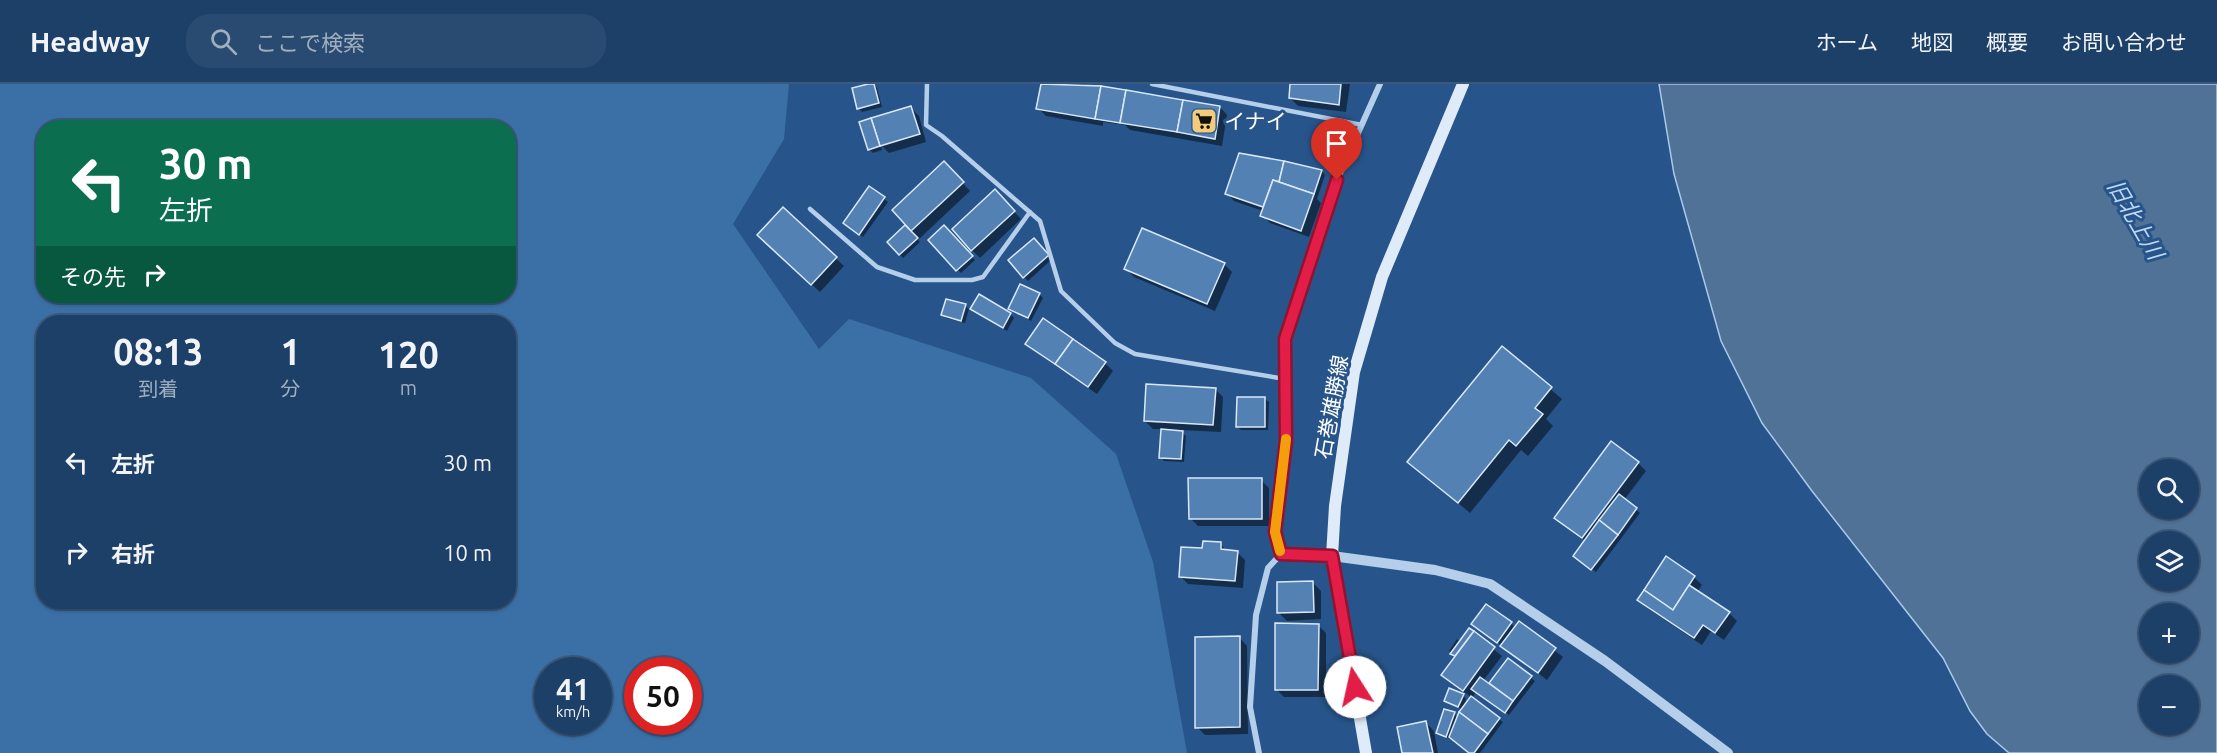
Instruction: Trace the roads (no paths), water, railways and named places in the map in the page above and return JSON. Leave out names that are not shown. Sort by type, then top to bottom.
[{"type":"main road","name":"石巻雄勝線","points":[[1366,753],[1332,556],[1335,506],[1354,372],[1382,277],[1464,84]]},
{"type":"street","points":[[1281,554],[1275,532],[1286,441],[1285,339],[1287,328],[1337,180],[1380,84]]},
{"type":"street","points":[[1259,753],[1250,707],[1256,615],[1268,568],[1281,554],[1332,556],[1435,570],[1490,584],[1605,661],[1728,753]]},
{"type":"lane","points":[[927,84],[926,124],[1040,221],[1060,291],[1115,344],[1135,354],[1285,379]]},
{"type":"lane","points":[[1152,84],[1362,125]]},
{"type":"lane","points":[[810,209],[877,267],[915,280],[972,280],[983,277],[1030,212]]},
{"type":"water","name":"旧北上川","points":[[1659,84],[2217,84],[2217,753],[2009,753],[1987,734],[1970,711],[1943,658],[1812,491],[1762,423],[1721,341],[1674,174]]},
{"type":"place","name":"イナイ","points":[[1204,121]]}]
